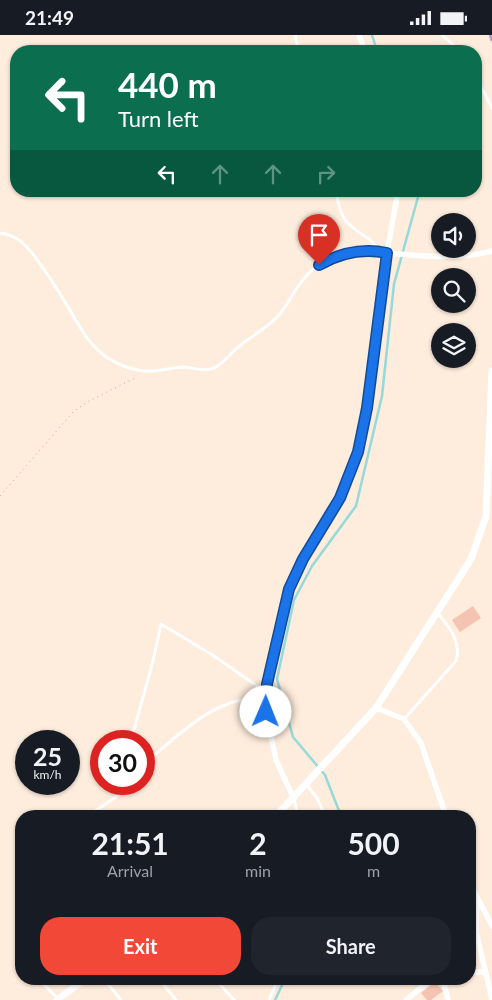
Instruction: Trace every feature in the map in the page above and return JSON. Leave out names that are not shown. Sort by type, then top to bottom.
[{"type":"street","points":[[294,799],[276,760],[265,702],[266,692],[289,589],[303,559],[340,498],[358,452],[367,408],[387,253],[397,197]]},
{"type":"street","points":[[387,253],[470,256],[492,251]]},
{"type":"street","points":[[282,810],[376,708],[471,559],[486,516],[492,371]]},
{"type":"street","points":[[376,708],[404,719],[420,743],[444,810]]},
{"type":"street","points":[[477,897],[492,926]]},
{"type":"street","points":[[477,897],[476,931],[492,1000]]},
{"type":"street","points":[[476,972],[485,972]]},
{"type":"street","points":[[62,999],[78,985]]},
{"type":"street","points":[[406,1000],[425,985]]},
{"type":"street","points":[[444,985],[448,1000]]},
{"type":"lane","points":[[442,35],[453,45]]},
{"type":"lane","points":[[482,89],[492,108]]},
{"type":"lane","points":[[337,197],[344,219],[352,227],[373,241],[379,251]]},
{"type":"lane","points":[[0,233],[12,236],[25,245],[56,287],[85,336],[98,352],[111,361],[143,371],[184,367],[202,371],[217,366],[238,347],[270,324],[284,309],[303,280],[319,265],[346,254],[361,251],[387,253]]},
{"type":"lane","points":[[404,719],[456,661],[458,646],[454,636],[437,612]]},
{"type":"lane","points":[[135,730],[161,624],[204,649],[266,692]]},
{"type":"lane","points":[[155,755],[188,727],[219,708],[241,699],[256,699],[265,702]]},
{"type":"lane","points":[[308,783],[322,810]]},
{"type":"lane","points":[[97,810],[118,795]]},
{"type":"lane","points":[[294,799],[297,810]]},
{"type":"lane","points":[[46,985],[62,999]]},
{"type":"lane","points":[[109,985],[121,1000]]},
{"type":"lane","points":[[163,985],[176,1000]]},
{"type":"lane","points":[[220,985],[234,1000]]},
{"type":"lane","points":[[269,1000],[275,985]]},
{"type":"path","points":[[0,496],[73,412],[87,402],[133,380],[143,371]]},
{"type":"building","points":[[473,606],[481,618],[460,632],[452,620]]},
{"type":"building","points":[[431,985],[438,985],[443,991],[431,1000],[427,1000],[421,993]]},
{"type":"waterway","points":[[372,35],[375,45]]},
{"type":"waterway","points":[[339,810],[325,775],[293,737],[277,679],[294,600],[312,566],[356,506],[382,396],[394,284],[418,197]]},
{"type":"waterway","points":[[275,1000],[282,985]]},
{"type":"railway","points":[[490,35],[492,41]]},
{"type":"route","points":[[266,712],[265,702],[268,676],[289,589],[303,559],[332,513],[348,482],[362,437],[387,253],[379,251],[354,252],[319,265]]}]
